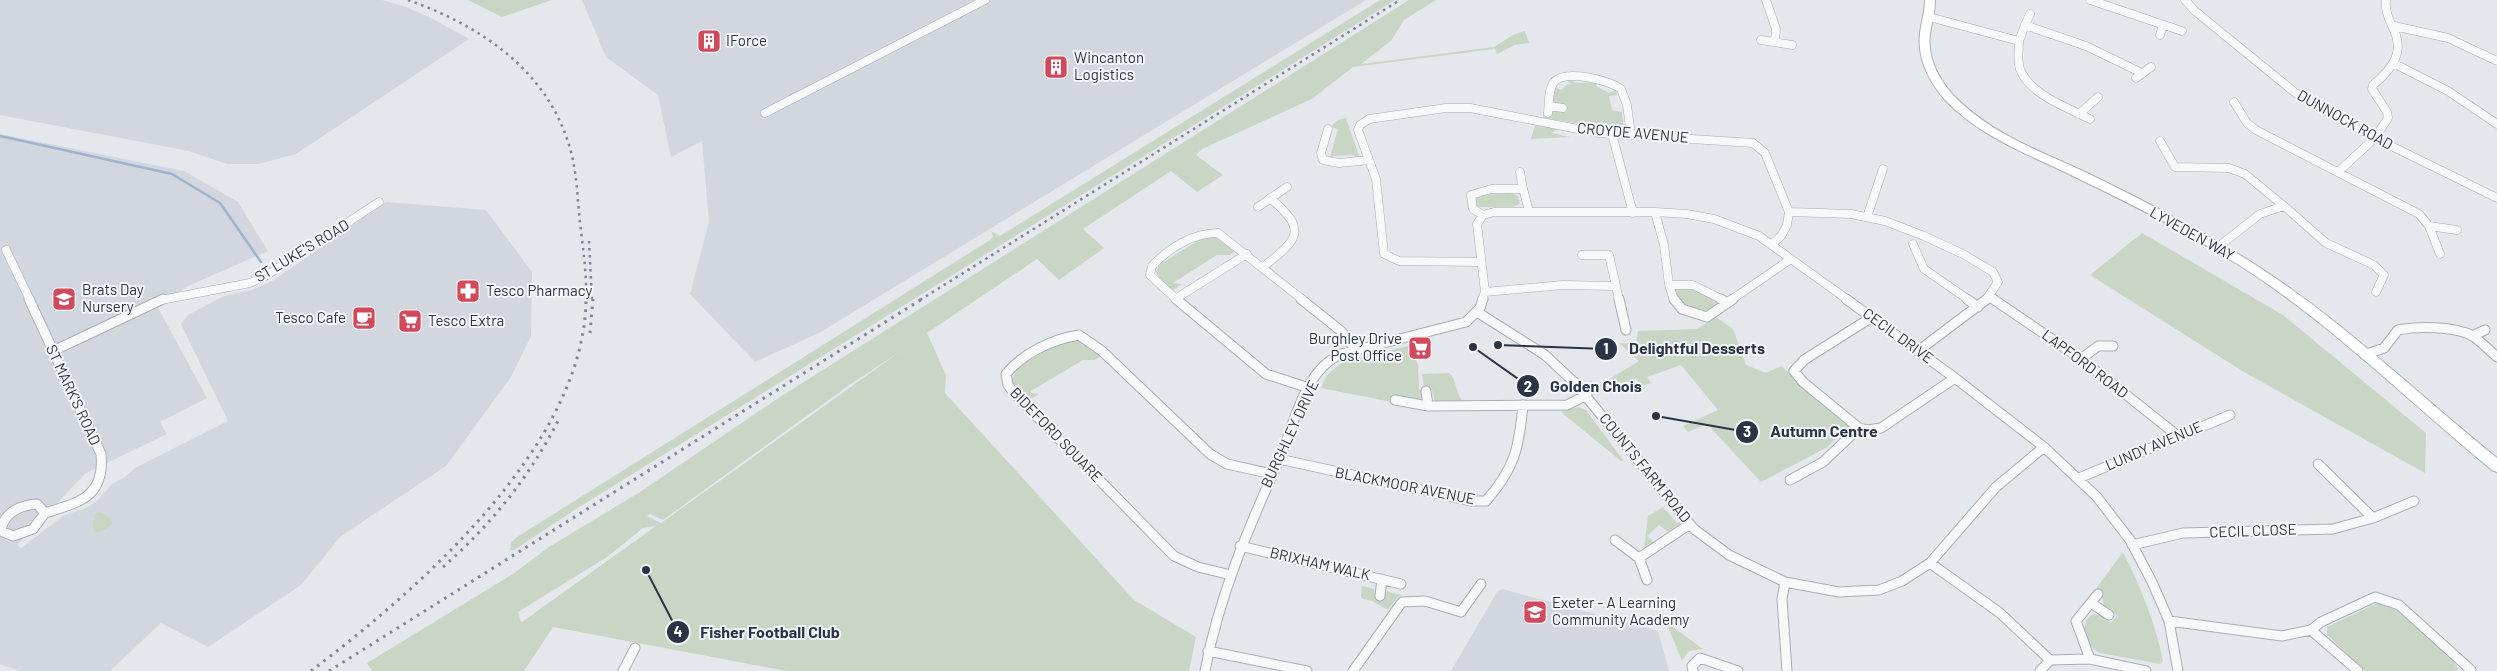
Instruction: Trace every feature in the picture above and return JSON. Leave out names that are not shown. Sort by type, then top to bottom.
[{"type":"street","points":[[765,112],[985,0]]},
{"type":"street","points":[[1766,0],[1776,29],[1775,42]]},
{"type":"street","name":"LYVEDEN WAY","points":[[1930,0],[1924,44],[1929,67],[1941,87],[1968,114],[1997,134],[2165,217],[2218,247],[2286,291],[2367,354],[2497,466]]},
{"type":"street","points":[[2091,0],[2182,31]]},
{"type":"street","name":"DUNNOCK ROAD","points":[[2185,0],[2195,12],[2298,95],[2375,138],[2497,198]]},
{"type":"street","points":[[2338,172],[2375,138],[2388,118],[2387,112],[2374,94],[2373,85],[2395,64],[2399,43],[2394,26],[2386,13],[2386,0]]},
{"type":"street","points":[[2030,14],[2019,40],[2019,67],[2029,82],[2048,97],[2090,119]]},
{"type":"street","points":[[1929,17],[2019,40]]},
{"type":"street","points":[[2025,25],[2086,46],[2139,75],[2151,67]]},
{"type":"street","points":[[2160,35],[2163,25]]},
{"type":"street","points":[[2394,26],[2448,38],[2497,61]]},
{"type":"street","points":[[1761,40],[1792,45]]},
{"type":"street","points":[[2395,64],[2432,80],[2472,104],[2496,124]]},
{"type":"street","points":[[1563,108],[1548,109],[1553,84],[1557,80],[1582,78],[1609,81],[1622,91],[1631,135]]},
{"type":"street","points":[[2079,114],[2098,97]]},
{"type":"street","points":[[2234,102],[2247,123],[2256,130],[2419,214],[2428,226],[2440,254]]},
{"type":"street","name":"CROYDE AVENUE","points":[[1370,160],[1358,127],[1369,119],[1446,108],[1470,108],[1612,134],[1746,141],[1757,145],[1765,153],[1789,212]]},
{"type":"street","points":[[1335,138],[1327,132],[1321,153],[1326,161],[1339,163],[1370,160],[1376,179],[1384,254],[1399,261],[1481,262]]},
{"type":"street","points":[[1612,134],[1633,212]]},
{"type":"street","points":[[2160,141],[2175,167],[2229,168],[2246,174],[2326,243],[2374,265],[2384,275],[2376,292]]},
{"type":"street","points":[[1867,217],[1884,169]]},
{"type":"street","points":[[1520,172],[1522,189],[1529,211]]},
{"type":"street","points":[[1258,207],[1287,187]]},
{"type":"street","points":[[1477,312],[1482,304],[1485,292],[1477,224],[1483,215],[1473,209],[1470,199],[1474,192],[1491,189],[1522,189]]},
{"type":"street","points":[[1262,267],[1285,247],[1295,227],[1287,212],[1270,198]]},
{"type":"street","name":"ST LUKE'S ROAD","points":[[52,351],[166,298],[250,283],[267,275],[379,202]]},
{"type":"street","points":[[2218,247],[2260,214],[2284,206]]},
{"type":"street","name":"CECIL DRIVE","points":[[1483,215],[1494,212],[1529,211],[1687,214],[1714,219],[1755,234],[1772,244],[1955,378],[2044,446],[2097,496],[2132,545],[2169,621],[2178,671]]},
{"type":"street","points":[[1656,212],[1665,250],[1670,297],[1677,306],[1691,316],[1707,318],[1791,259]]},
{"type":"street","points":[[1772,244],[1787,225],[1789,212],[1852,214],[1912,231],[1993,272],[1998,282],[1990,297],[1918,351]]},
{"type":"street","points":[[2428,226],[2457,230]]},
{"type":"street","points":[[1309,388],[1266,374],[1155,282],[1150,275],[1152,266],[1188,240],[1206,232],[1218,233],[1247,254],[1341,331],[1355,349]]},
{"type":"street","points":[[1913,244],[1924,269],[1978,307]]},
{"type":"street","name":"ST MARK'S ROAD","points":[[6,250],[101,454],[104,470],[97,488],[82,501],[45,513]]},
{"type":"street","points":[[1175,299],[1247,254]]},
{"type":"street","points":[[1582,255],[1609,254],[1626,330]]},
{"type":"street","points":[[1485,292],[1564,285],[1616,286]]},
{"type":"street","points":[[1670,285],[1692,285],[1712,293],[1727,303]]},
{"type":"street","name":"LAPFORD ROAD","points":[[1990,297],[2081,358],[2178,436]]},
{"type":"street","name":"BURGHLEY DRIVE","points":[[1205,671],[1208,651],[1240,546],[1309,388],[1318,372],[1336,356],[1355,349],[1457,325],[1466,322],[1477,312]]},
{"type":"street","name":"COUNTS FARM ROAD","points":[[1477,312],[1545,354],[1587,396],[1670,502],[1709,542],[1729,555],[1785,582],[1839,592],[1879,590],[1902,581],[1930,563],[1996,488],[2044,446]]},
{"type":"street","points":[[1872,317],[1804,360],[1794,371],[1803,382],[1859,428],[1868,430],[1881,428],[1955,378]]},
{"type":"street","points":[[2367,354],[2384,348],[2398,330],[2414,327],[2457,332],[2472,336],[2497,357]]},
{"type":"street","points":[[2472,336],[2485,330]]},
{"type":"street","name":"BIDEFORD SQUARE","points":[[1231,576],[1198,567],[1174,556],[1014,393],[1008,385],[1006,374],[1018,362],[1056,340],[1079,335],[1102,351],[1210,454],[1227,464],[1272,474]]},
{"type":"street","points":[[2081,358],[2098,346],[2112,346]]},
{"type":"street","points":[[1426,391],[1428,406]]},
{"type":"street","points":[[1395,400],[1428,406],[1566,405],[1587,396]]},
{"type":"street","name":"BLACKMOOR AVENUE","points":[[1279,459],[1471,501],[1486,501],[1514,465],[1519,451],[1523,405]]},
{"type":"street","name":"LUNDY AVENUE","points":[[2079,478],[2230,415]]},
{"type":"street","points":[[1790,480],[1823,462],[1859,428]]},
{"type":"street","points":[[2318,464],[2373,518]]},
{"type":"street","name":"CECIL CLOSE","points":[[2132,545],[2183,533],[2333,529],[2373,518],[2414,501]]},
{"type":"street","points":[[31,504],[41,506],[45,513],[40,522],[30,531],[15,536],[2,537],[1,527],[11,513],[31,504]]},
{"type":"street","points":[[0,509],[11,513]]},
{"type":"street","points":[[1639,558],[1690,524]]},
{"type":"street","points":[[1615,540],[1639,558],[1647,580]]},
{"type":"street","name":"BRIXHAM WALK","points":[[1240,546],[1382,578],[1400,584]]},
{"type":"street","points":[[1930,563],[2000,613],[2050,660],[2090,660],[2146,671]]},
{"type":"street","points":[[1380,596],[1382,578]]},
{"type":"street","points":[[1785,582],[1782,598],[1787,671]]},
{"type":"street","points":[[1353,671],[1402,602],[1414,599],[1426,601],[1461,612],[1481,584]]},
{"type":"street","points":[[2090,660],[2076,621],[2098,594]]},
{"type":"street","points":[[2169,621],[2282,636],[2311,630],[2322,622],[2375,597],[2399,605],[2471,670],[2469,671]]},
{"type":"street","points":[[2091,603],[2109,615]]},
{"type":"street","points":[[2311,630],[2358,671]]},
{"type":"street","points":[[624,671],[635,648]]},
{"type":"street","points":[[1208,651],[1307,671]]},
{"type":"street","points":[[1693,671],[1692,666],[1700,658],[1738,671]]},
{"type":"street","points":[[2040,671],[2050,660]]},
{"type":"shaded area","points":[[0,0],[382,0],[406,7],[431,18],[469,39],[296,154],[258,164],[227,164],[189,151],[0,115]]},
{"type":"shaded area","points":[[582,0],[1366,0],[819,333],[755,362],[690,294],[709,222],[702,141],[671,157],[658,95],[606,57]]},
{"type":"shaded area","points":[[0,134],[184,171],[238,202],[268,251],[188,286],[157,306],[207,398],[160,422],[167,434],[86,473],[17,545],[21,548],[63,516],[88,507],[99,499],[112,484],[125,477],[135,468],[228,421],[181,324],[188,315],[224,296],[252,290],[274,280],[386,202],[486,210],[532,272],[531,336],[511,377],[446,466],[340,537],[301,585],[208,647],[161,623],[110,671],[20,671],[0,664]]},
{"type":"shaded area","name":"Exeter - A Learning Community Academy","points":[[1502,589],[1658,631],[1669,671],[1451,671],[1497,592]]},
{"type":"green space","points":[[468,0],[552,0],[502,17]]},
{"type":"green space","points":[[1380,0],[1395,0],[573,511],[514,550],[510,550],[511,542],[517,537],[990,240],[993,236],[991,231],[1000,236]]},
{"type":"green space","points":[[1409,0],[1436,0],[1404,20],[1391,41],[1361,64],[1494,47],[1513,35],[1525,31],[1529,43],[1515,45],[1497,54],[1495,49],[1353,67],[1312,99],[1202,149],[1196,155],[1223,175],[1197,192],[1171,171],[1083,229],[1104,248],[1059,280],[1037,259],[927,333],[946,375],[945,393],[1134,600],[1196,637],[1189,671],[787,671],[553,627],[524,671],[372,671],[367,663],[513,574],[549,547],[640,492],[780,397]],"holes":[[[901,351],[661,523],[647,516],[650,514],[663,520],[848,386]],[[656,526],[522,622],[521,622],[518,612],[607,557],[643,528]]]},
{"type":"green space","points":[[1572,80],[1575,83],[1599,82],[1596,86],[1609,93],[1616,90],[1617,95],[1609,96],[1612,110],[1622,112],[1624,131],[1543,118],[1543,113],[1550,114],[1555,111],[1553,97],[1555,87],[1561,90],[1568,84],[1572,85],[1567,81]]},
{"type":"green space","points":[[1346,118],[1360,159],[1356,160],[1354,155],[1333,156],[1333,161],[1323,156],[1330,157],[1338,129],[1330,127],[1338,120]]},
{"type":"green space","points":[[1535,125],[1558,129],[1551,133],[1570,137],[1531,139]]},
{"type":"green space","points":[[1510,193],[1518,196],[1520,204],[1512,207],[1477,207],[1474,198],[1479,195]]},
{"type":"green space","points":[[2142,233],[2283,315],[2426,433],[2425,473],[2244,372],[2090,275]]},
{"type":"green space","points":[[1213,236],[1236,251],[1230,255],[1217,255],[1173,283],[1182,284],[1172,291],[1159,279],[1156,272],[1160,264],[1204,237]]},
{"type":"green space","points":[[1676,286],[1692,287],[1720,302],[1719,305],[1705,311],[1692,309],[1681,302],[1676,296],[1673,289]]},
{"type":"green space","points":[[1716,317],[1733,329],[1746,365],[1766,373],[1781,366],[1843,416],[1850,426],[1826,448],[1761,482],[1707,424],[1688,432],[1683,426],[1718,410],[1681,365],[1647,377],[1651,383],[1642,386],[1636,379],[1599,392],[1591,389],[1590,380],[1598,386],[1639,361],[1619,343],[1636,344],[1638,331],[1697,329]]},
{"type":"green space","points":[[1075,339],[1085,342],[1101,356],[1094,360],[1083,360],[1031,391],[1031,393],[1039,394],[1028,401],[1013,383],[1018,369],[1036,356]]},
{"type":"green space","points":[[1408,346],[1418,364],[1419,389],[1425,391],[1420,399],[1392,402],[1321,388],[1326,376],[1341,363]]},
{"type":"green space","points":[[1449,373],[1462,400],[1435,401],[1432,390],[1424,389],[1422,374]]},
{"type":"green space","points":[[1578,407],[1586,410],[1623,460],[1621,461],[1561,412]]},
{"type":"green space","points":[[1663,507],[1677,523],[1681,521],[1680,524],[1668,532],[1659,525],[1647,536],[1655,543],[1644,549],[1648,516]]},
{"type":"green space","points":[[98,512],[106,515],[113,522],[106,529],[96,533],[93,530],[94,515]]},
{"type":"green space","points":[[2123,552],[2152,619],[2163,661],[2160,664],[2100,653],[2091,646],[2085,635],[2085,623],[2093,614],[2100,615],[2111,623],[2117,615],[2104,607],[2102,595],[2095,590]]},
{"type":"green space","points":[[1362,586],[1374,589],[1375,596],[1382,598],[1384,591],[1402,595],[1398,597],[1388,610],[1372,601],[1361,598]]},
{"type":"green space","points":[[2378,603],[2396,610],[2452,658],[2458,669],[2457,671],[2365,671],[2327,635],[2327,627]]},
{"type":"green space","points":[[1666,622],[1703,649],[1689,651],[1682,661]]},
{"type":"waterway","points":[[0,136],[172,174],[220,203],[261,262]]},
{"type":"railway","points":[[408,0],[434,10],[484,37],[527,72],[544,94],[558,118],[569,145],[573,162],[585,267],[586,299]]},
{"type":"railway","points":[[920,300],[1400,0]]},
{"type":"railway","points":[[589,241],[592,300]]},
{"type":"railway","points":[[311,671],[399,599],[445,556],[488,509],[527,460],[558,407],[578,354],[586,299]]},
{"type":"railway","points":[[590,333],[593,299]]},
{"type":"railway","points":[[329,671],[922,299]]},
{"type":"railway","points":[[443,567],[478,534],[509,498],[536,459],[560,417]]},
{"type":"place","name":"IForce","points":[[709,41]]},
{"type":"place","name":"Wincanton Logistics","points":[[1056,67]]},
{"type":"place","name":"Tesco Pharmacy","points":[[468,291]]},
{"type":"place","name":"Brats Day Nursery","points":[[64,299]]},
{"type":"place","name":"Tesco Cafe","points":[[364,318]]},
{"type":"place","name":"Tesco Extra","points":[[410,321]]},
{"type":"place","name":"Delightful Desserts","points":[[1498,345]]},
{"type":"place","name":"Golden Chois","points":[[1473,347]]},
{"type":"place","name":"Burghley Drive Post Office","points":[[1420,348]]},
{"type":"place","name":"Autumn Centre","points":[[1656,416]]},
{"type":"place","name":"Fisher Football Club","points":[[646,570]]},
{"type":"place","name":"Exeter - A Learning Community Academy","points":[[1535,612]]}]
